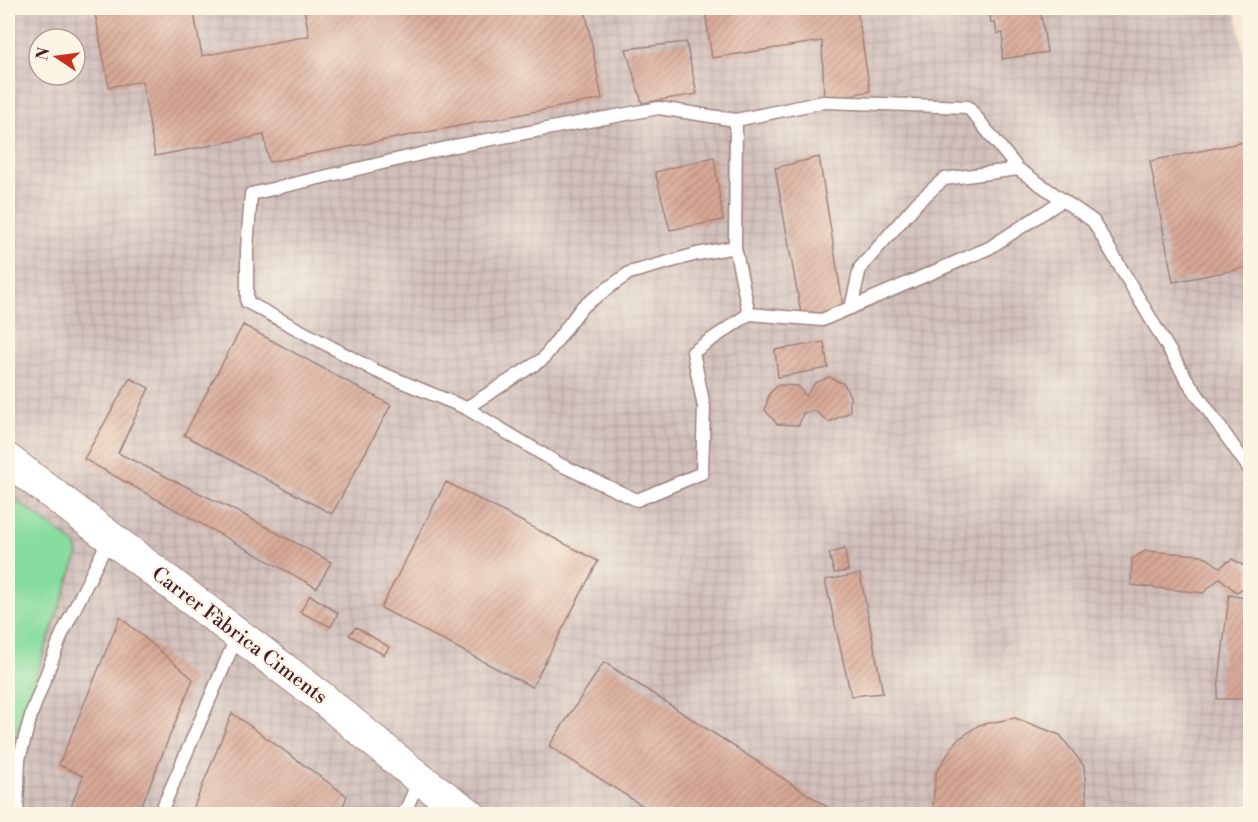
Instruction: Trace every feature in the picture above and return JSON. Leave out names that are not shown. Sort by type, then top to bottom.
[{"type":"street","name":"Carrer Fàbrica Ciments","points":[[8,460],[322,698],[420,778],[469,814]]},
{"type":"lane","points":[[1063,200],[989,248],[822,320],[749,314],[693,352],[704,407],[702,473],[637,500],[559,464],[466,408],[376,371],[247,302],[247,249],[251,194],[455,146],[659,108],[736,120],[824,102],[968,107],[1018,169],[1063,200],[1093,221],[1187,380],[1251,470]]},
{"type":"lane","points":[[736,120],[735,247],[749,314]]},
{"type":"lane","points":[[850,308],[860,268],[918,202],[944,179],[1018,169]]},
{"type":"lane","points":[[466,408],[543,359],[582,308],[629,273],[697,254],[735,247]]},
{"type":"lane","points":[[17,814],[19,759],[32,712],[62,634],[110,537]]},
{"type":"lane","points":[[160,814],[238,634]]},
{"type":"lane","points":[[404,814],[420,778]]},
{"type":"shaded area","points":[[8,8],[1235,8],[1250,88],[1250,814],[8,814]]},
{"type":"green space","points":[[8,494],[74,543],[78,554],[9,753],[8,791]]},
{"type":"building","points":[[94,8],[193,8],[202,56],[309,36],[304,8],[585,8],[602,99],[269,162],[264,135],[155,156],[142,81],[109,87]]},
{"type":"building","points":[[720,8],[857,8],[870,91],[824,101],[822,41],[712,58],[705,10]]},
{"type":"building","points":[[989,8],[1040,8],[1047,52],[1002,59],[1003,33],[997,34],[995,22],[991,23]]},
{"type":"building","points":[[686,42],[697,94],[642,103],[626,49]]},
{"type":"building","points":[[1245,142],[1250,169],[1250,267],[1173,282],[1150,161]]},
{"type":"building","points":[[714,157],[723,220],[670,230],[655,172]]},
{"type":"building","points":[[819,157],[844,311],[802,319],[775,168]]},
{"type":"building","points":[[243,325],[391,405],[332,514],[184,435]]},
{"type":"building","points":[[824,342],[828,368],[778,377],[775,350]]},
{"type":"building","points":[[829,377],[844,384],[850,396],[850,412],[829,422],[815,411],[803,413],[799,425],[777,424],[765,410],[769,394],[778,385],[798,386],[806,396],[815,383]]},
{"type":"building","points":[[130,378],[149,388],[118,453],[242,514],[331,562],[317,588],[84,459]]},
{"type":"building","points":[[446,482],[598,561],[532,687],[381,608]]},
{"type":"building","points":[[845,549],[848,571],[834,573],[829,553]]},
{"type":"building","points":[[1145,551],[1202,555],[1220,567],[1232,559],[1250,569],[1250,585],[1236,592],[1220,578],[1203,593],[1131,585],[1132,559]]},
{"type":"building","points":[[860,574],[883,693],[851,696],[825,580]]},
{"type":"building","points":[[310,595],[338,613],[331,627],[300,612]]},
{"type":"building","points":[[1229,595],[1250,599],[1250,699],[1217,699]]},
{"type":"building","points":[[120,617],[193,679],[138,814],[68,814],[83,776],[59,765]]},
{"type":"building","points":[[356,627],[389,647],[384,655],[349,635]]},
{"type":"building","points":[[604,662],[838,814],[655,814],[549,746]]},
{"type":"building","points":[[232,713],[347,796],[340,814],[191,814]]},
{"type":"building","points":[[1015,718],[1060,735],[1084,766],[1088,814],[935,814],[933,803],[936,773],[956,741],[979,725]]}]
